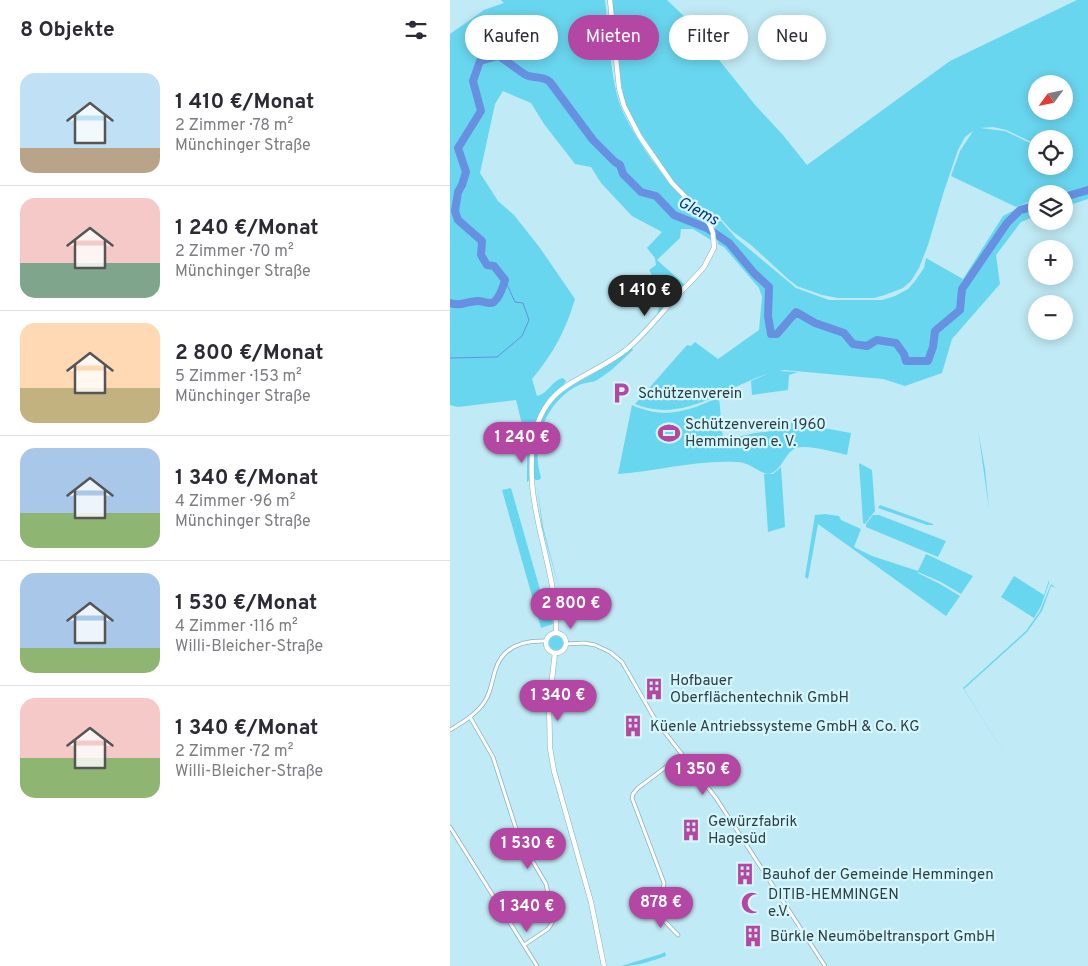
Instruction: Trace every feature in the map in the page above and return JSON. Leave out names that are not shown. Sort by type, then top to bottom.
[{"type":"street","points":[[556,633],[554,596],[539,528],[532,483],[532,447],[539,419],[548,403],[558,392],[612,360],[636,341],[708,261],[714,248],[714,238],[710,225],[670,180],[640,137],[624,106],[619,88],[610,0]]},
{"type":"street","points":[[556,633],[564,637],[566,644],[562,651],[555,653],[548,649],[546,641],[550,635],[556,633]]},
{"type":"street","points":[[450,730],[470,717],[486,700],[497,665],[506,652],[520,643],[546,641]]},
{"type":"street","points":[[566,644],[584,642],[595,645],[619,658],[630,673],[655,719],[716,798],[825,966]]},
{"type":"street","points":[[555,653],[548,704],[550,748],[558,785],[589,893],[604,966]]},
{"type":"street","points":[[470,717],[493,757],[512,819],[526,851],[545,881],[554,917],[548,930],[524,945]]},
{"type":"street","points":[[678,935],[657,910],[657,901],[664,888],[664,883],[632,802],[632,797],[638,788],[682,755]]},
{"type":"street","points":[[450,827],[538,966]]},
{"type":"shaded area","points":[[501,0],[605,0],[606,15],[568,15],[568,60],[611,60],[616,91],[625,116],[651,159],[675,190],[705,223],[711,240],[693,229],[681,229],[680,238],[657,260],[685,285],[657,316],[660,292],[649,270],[656,265],[655,258],[647,248],[662,232],[632,216],[601,183],[591,167],[575,164],[544,124],[531,103],[503,91],[495,104],[480,173],[498,201],[514,215],[540,248],[575,299],[558,341],[532,379],[537,396],[545,392],[559,379],[563,378],[566,381],[549,398],[537,419],[532,438],[530,479],[527,482],[527,444],[516,400],[458,407],[450,405],[450,34],[465,23],[465,60],[558,60],[558,15],[477,15],[484,10],[504,3]]},
{"type":"shaded area","points":[[612,0],[667,0],[683,15],[669,15],[669,60],[719,60],[807,165],[950,61],[1077,0],[1088,0],[1088,199],[1073,204],[1073,185],[1028,185],[1028,202],[1016,207],[951,176],[960,151],[973,131],[965,137],[958,150],[919,268],[911,281],[903,288],[874,298],[838,298],[822,295],[797,286],[751,245],[732,231],[722,220],[707,216],[674,182],[636,126],[625,104],[619,60],[659,60],[659,15],[614,15]]},
{"type":"shaded area","points":[[1028,203],[1028,219],[1021,222],[996,255],[1000,284],[952,339],[942,373],[905,386],[883,379],[784,370],[779,371],[798,372],[789,375],[788,390],[752,395],[751,381],[767,374],[687,407],[670,410],[653,409],[635,404],[687,345],[691,346],[695,342],[718,359],[759,330],[762,297],[759,288],[724,247],[718,244],[714,220],[721,221],[736,238],[796,288],[829,300],[882,300],[908,289],[924,268],[926,258],[963,279],[1003,216]]},
{"type":"shaded area","points":[[632,348],[633,350],[607,373],[595,381],[581,384],[569,391],[552,408],[546,418],[539,439],[538,464],[541,478],[536,480],[534,478],[535,443],[538,428],[549,405],[565,390],[608,365]]},
{"type":"shaded area","points":[[719,397],[723,440],[755,433],[791,429],[791,422],[851,433],[847,455],[814,448],[796,448],[792,450],[777,470],[768,474],[741,462],[721,462],[618,474],[632,405],[655,412],[677,412]]},
{"type":"shaded area","points":[[978,430],[985,469],[989,509]]},
{"type":"shaded area","points":[[859,463],[872,470],[875,511],[865,524],[863,523]]},
{"type":"shaded area","points":[[781,467],[785,527],[768,532],[764,474],[773,474]]},
{"type":"shaded area","points":[[537,483],[543,527],[562,599],[542,527]]},
{"type":"shaded area","points":[[511,488],[541,593],[549,592],[553,624],[541,628],[502,490]]},
{"type":"shaded area","points":[[880,505],[933,525],[927,525],[878,508]]},
{"type":"shaded area","points":[[815,515],[839,516],[841,520],[861,529],[854,547],[872,556],[918,571],[926,554],[973,576],[961,594],[941,582],[918,572],[960,596],[946,616],[818,524],[808,579],[805,577]]},
{"type":"shaded area","points":[[873,515],[879,515],[946,541],[938,557],[866,527],[866,524]]},
{"type":"shaded area","points":[[1014,576],[1044,595],[1048,580],[1049,583],[1041,606],[1034,618],[1001,597]]},
{"type":"shaded area","points":[[1051,584],[1056,588],[1051,586],[1042,611],[1027,632],[964,689],[1011,764],[963,688],[1026,631],[1040,611]]},
{"type":"shaded area","points":[[556,636],[561,638],[563,643],[561,648],[556,650],[551,648],[549,643],[551,638]]},
{"type":"shaded area","points":[[665,952],[666,956],[655,960],[621,966],[661,954]]},
{"type":"waterway","name":"Glems","points":[[450,303],[478,301],[492,303],[500,295],[505,280],[494,266],[487,265],[481,255],[482,241],[458,220],[455,211],[458,192],[466,172],[458,148],[481,111],[473,81],[480,61],[498,56],[526,75],[550,82],[593,140],[620,165],[623,174],[641,192],[656,196],[674,215],[707,228],[729,243],[754,273],[769,287],[768,316],[771,334],[777,334],[796,312],[815,323],[844,333],[853,344],[867,346],[877,340],[896,343],[904,354],[906,361],[928,361],[933,347],[935,331],[960,310],[962,289],[1007,223],[1020,210],[1028,208]]},
{"type":"waterway","name":"Glems","points":[[1073,194],[1088,190]]},
{"type":"waterway","name":"Glems","points":[[450,358],[497,357],[522,336],[529,320],[523,303],[515,302],[505,280]]},
{"type":"place","name":"Schützenverein","points":[[621,393]]},
{"type":"place","name":"Schützenverein 1960 Hemmingen e. V.","points":[[669,433]]},
{"type":"place","name":"Hofbauer Oberflächentechnik GmbH","points":[[654,689]]},
{"type":"place","name":"Küenle Antriebssysteme GmbH & Co. KG","points":[[633,726]]},
{"type":"place","name":"Gewürzfabrik Hagesüd","points":[[691,830]]},
{"type":"place","name":"Bauhof der Gemeinde Hemmingen","points":[[745,874]]},
{"type":"place","name":"DITIB-HEMMINGEN e.V.","points":[[752,903]]},
{"type":"place","name":"Bürkle Neumöbeltransport GmbH","points":[[753,936]]}]
